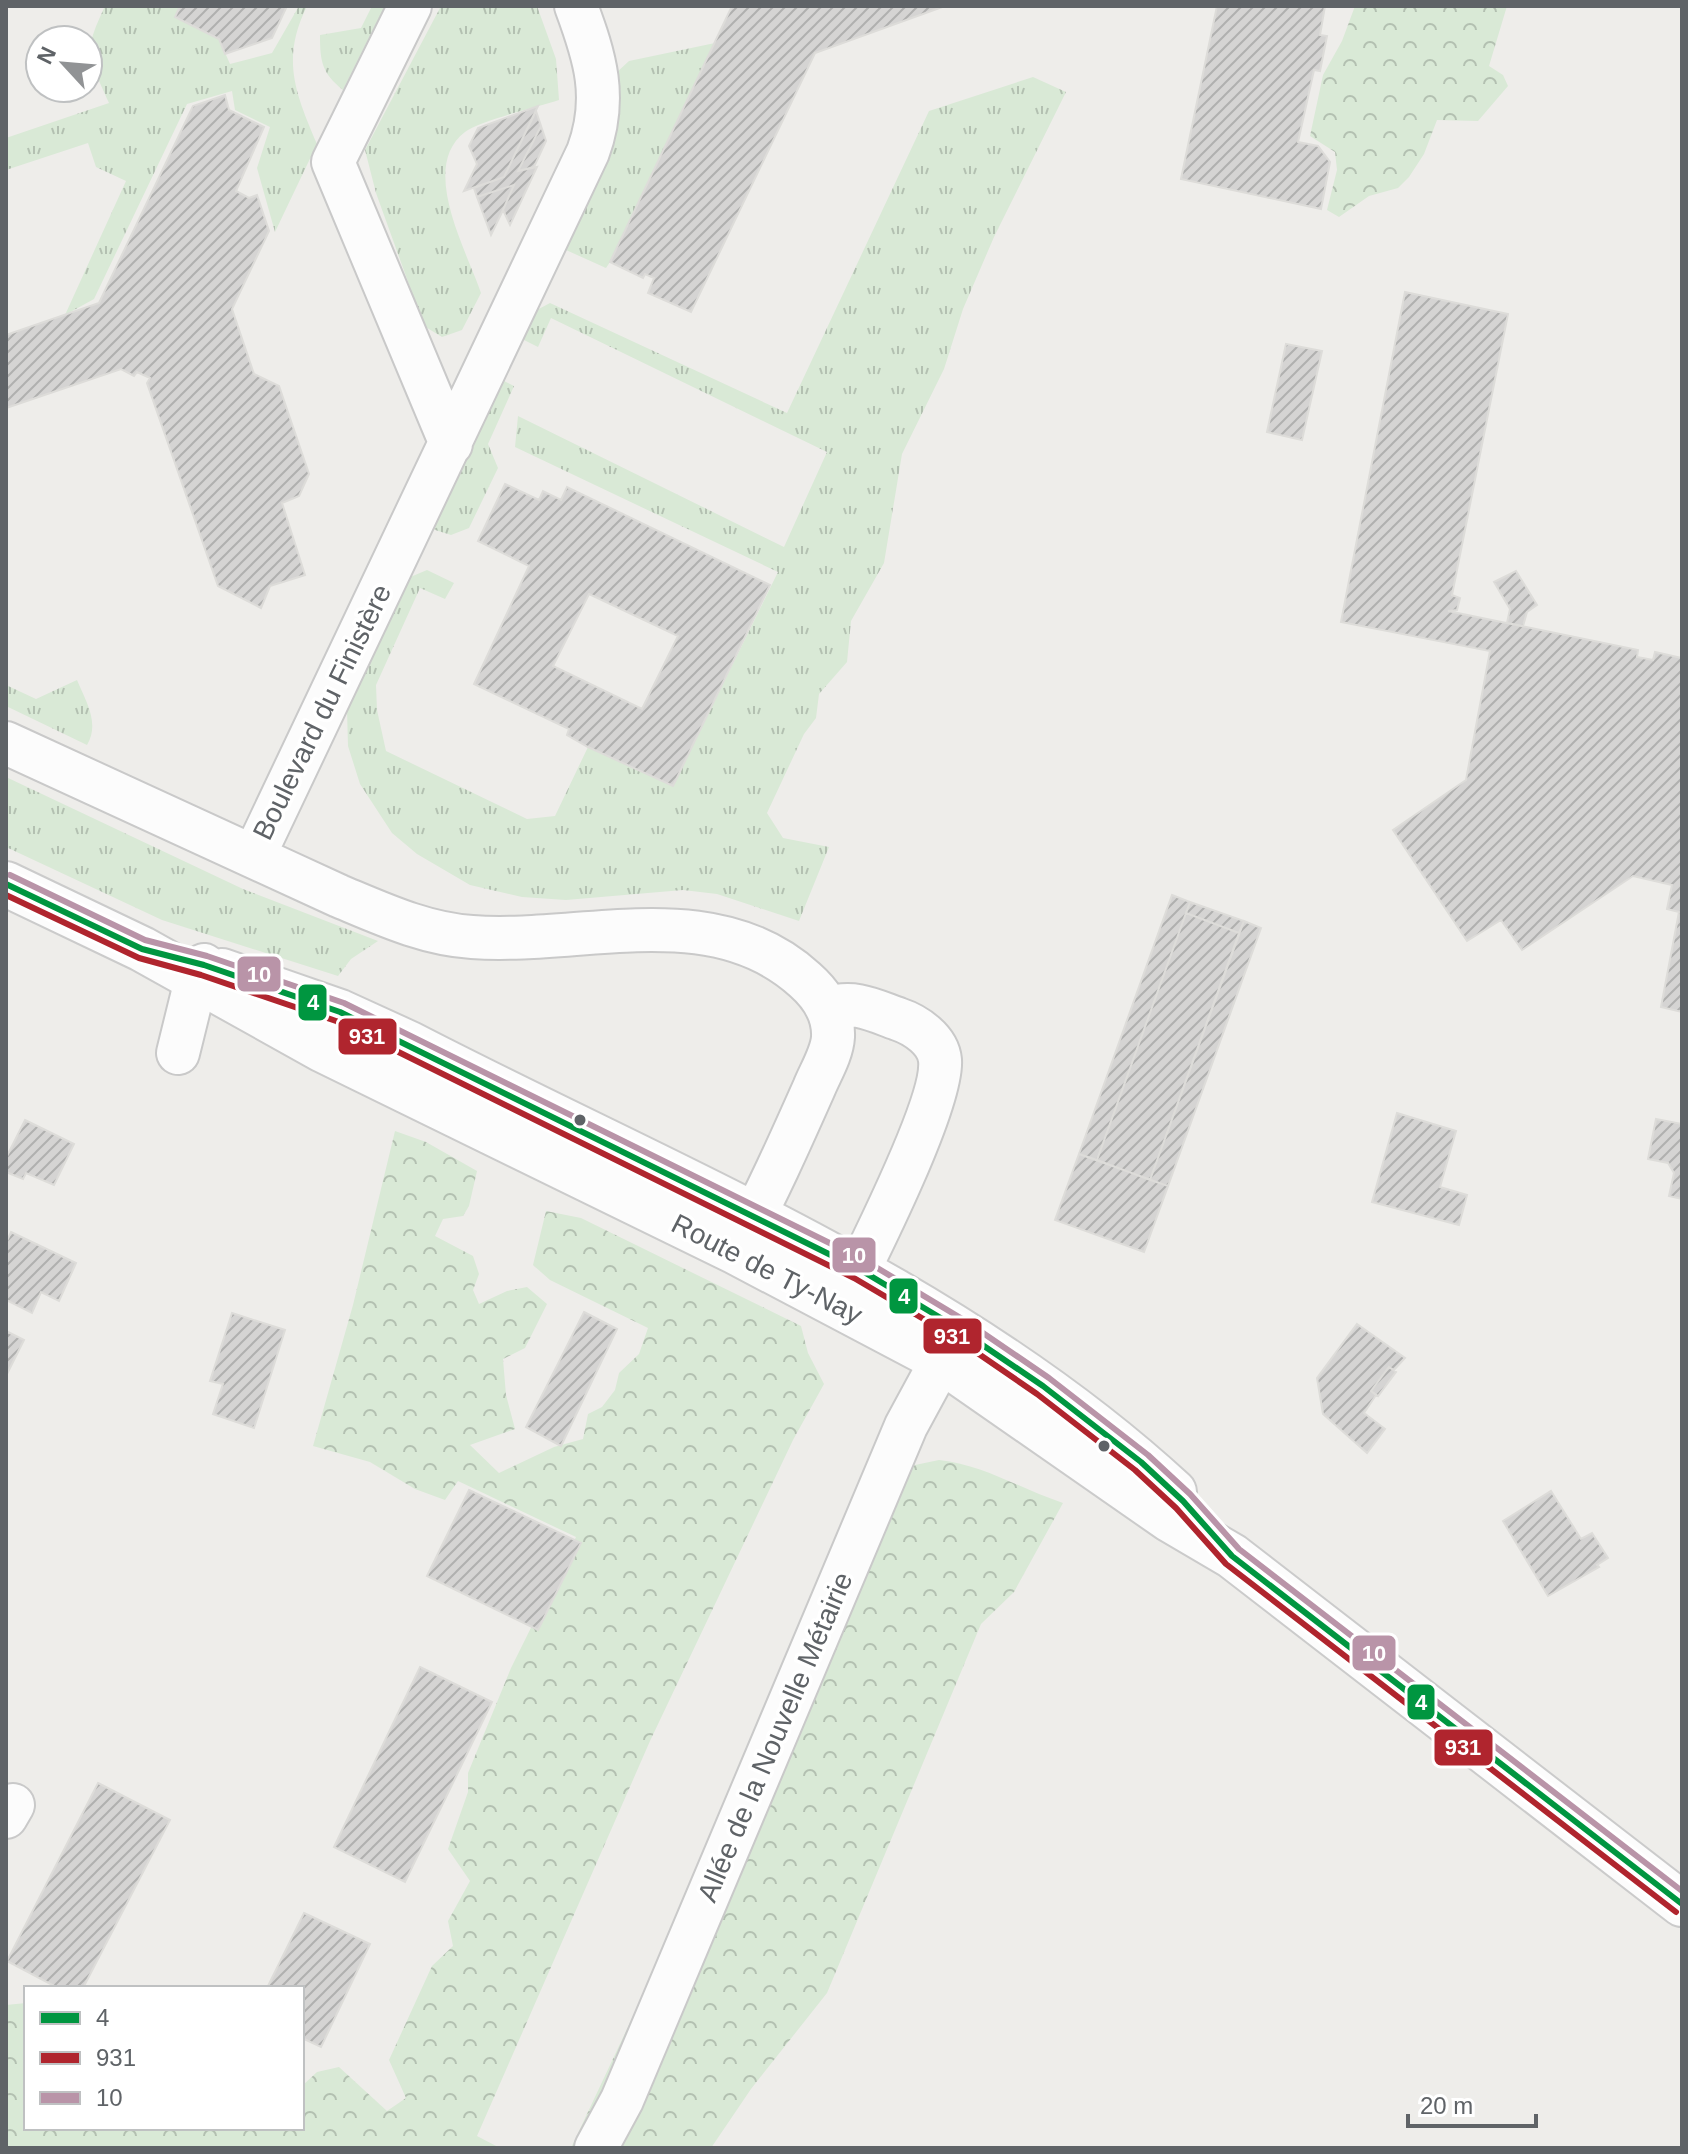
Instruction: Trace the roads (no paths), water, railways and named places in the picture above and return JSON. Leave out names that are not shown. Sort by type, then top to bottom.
[{"type":"main road","name":"Route de Ty-Nay","points":[[6,884],[142,949],[200,972],[323,1050],[745,1234],[850,1287],[949,1344],[1169,1519],[1232,1556],[1682,1904]]},
{"type":"street","points":[[410,6],[333,162],[451,444]]},
{"type":"street","name":"Boulevard du Finistère","points":[[576,6],[590,40],[600,87],[596,132],[254,856],[392,919],[447,935],[508,939],[669,930],[719,934],[781,958],[816,990],[828,1008]]},
{"type":"street","points":[[6,743],[254,856]]},
{"type":"street","points":[[178,1053],[200,972]]},
{"type":"street","points":[[745,1234],[833,1040],[828,1008],[857,1004],[903,1021],[924,1034],[940,1058],[940,1074],[929,1110],[850,1287]]},
{"type":"street","name":"Allée de la Nouvelle Métairie","points":[[596,2148],[622,2100],[906,1426],[949,1344]]}]
